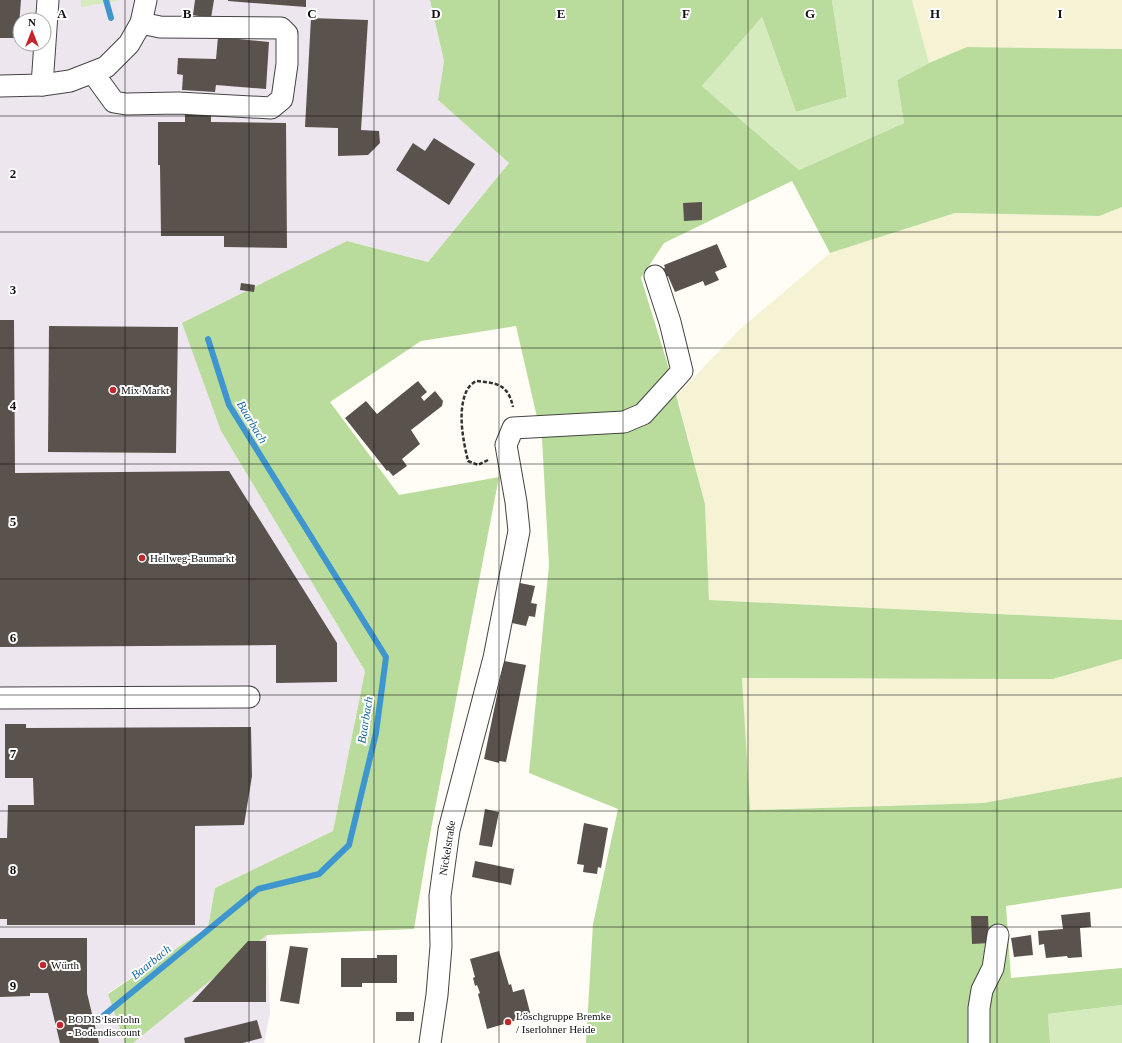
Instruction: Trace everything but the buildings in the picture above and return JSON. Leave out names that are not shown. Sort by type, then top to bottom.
[{"type":"street","points":[[42,85],[48,0]]},
{"type":"street","points":[[0,86],[42,85],[70,81],[106,67],[129,44],[141,24],[146,0]]},
{"type":"street","points":[[93,73],[114,102],[126,104],[178,104],[271,108],[282,99],[288,64],[287,34],[281,28],[160,27],[141,24]]},
{"type":"street","points":[[510,436],[624,422],[643,414],[682,371],[670,322],[655,276]]},
{"type":"street","name":"Nickelstraße","points":[[430,1043],[437,995],[441,946],[440,896],[449,830],[494,658],[519,531],[510,436]]},
{"type":"street","points":[[0,698],[249,697]]},
{"type":"street","points":[[979,1043],[979,1008],[982,990],[993,968],[998,935]]},
{"type":"path","points":[[476,381],[501,385],[508,394],[513,406],[510,436],[489,459],[478,465],[468,461],[463,442],[462,405],[468,388],[476,381]]},
{"type":"shaded area","points":[[0,0],[430,0],[444,61],[438,100],[509,163],[428,262],[347,241],[221,431],[365,671],[333,831],[215,888],[208,927],[108,993],[125,1043],[0,1043]]},
{"type":"shaded area","points":[[912,0],[1122,0],[1122,49],[967,47],[929,63]]},
{"type":"shaded area","points":[[1122,207],[1122,620],[709,600],[705,504],[677,395],[740,329],[830,253],[955,213],[1099,216]]},
{"type":"shaded area","points":[[1122,659],[1122,777],[984,803],[749,810],[742,678],[1053,679]]},
{"type":"shaded area","points":[[267,935],[270,1013],[264,1043],[133,1043]]},
{"type":"green space","points":[[81,0],[117,0],[117,1],[81,7]]},
{"type":"green space","points":[[430,0],[832,0],[847,97],[796,112],[762,17],[702,86],[799,170],[904,123],[897,80],[929,63],[967,47],[1122,49],[1122,207],[1099,216],[955,213],[830,253],[792,181],[664,243],[641,278],[670,372],[705,504],[709,600],[1122,620],[1122,659],[1053,679],[742,678],[750,810],[984,803],[1122,777],[1122,888],[1006,906],[1011,978],[1122,968],[1122,1005],[1048,1014],[1050,1043],[586,1043],[593,924],[618,809],[529,773],[549,565],[542,439],[516,326],[421,341],[330,402],[399,495],[499,477],[428,845],[414,929],[267,935],[133,1043],[125,1043],[108,994],[208,927],[215,888],[333,831],[365,671],[221,431],[182,323],[347,241],[428,262],[509,163],[438,100],[444,61]]},
{"type":"green space","points":[[832,0],[912,0],[929,63],[897,80],[904,123],[799,170],[702,86],[762,17],[796,112],[847,97]]},
{"type":"green space","points":[[1122,1005],[1122,1043],[1050,1043],[1048,1014]]},
{"type":"waterway","name":"Baarbach","points":[[106,0],[111,18]]},
{"type":"waterway","name":"Baarbach","points":[[103,1016],[258,889],[319,874],[349,845],[376,733],[386,657],[229,405],[208,339]]},
{"type":"place","name":"Mix Markt","points":[[113,390]]},
{"type":"place","name":"Hellweg-Baumarkt","points":[[142,558]]},
{"type":"place","name":"Würth","points":[[43,965]]},
{"type":"place","name":"Löschgruppe Bremke / Iserlohner Heide","points":[[508,1022]]},
{"type":"place","name":"BODIS Iserlohn - Bodendiscount","points":[[60,1025]]}]
